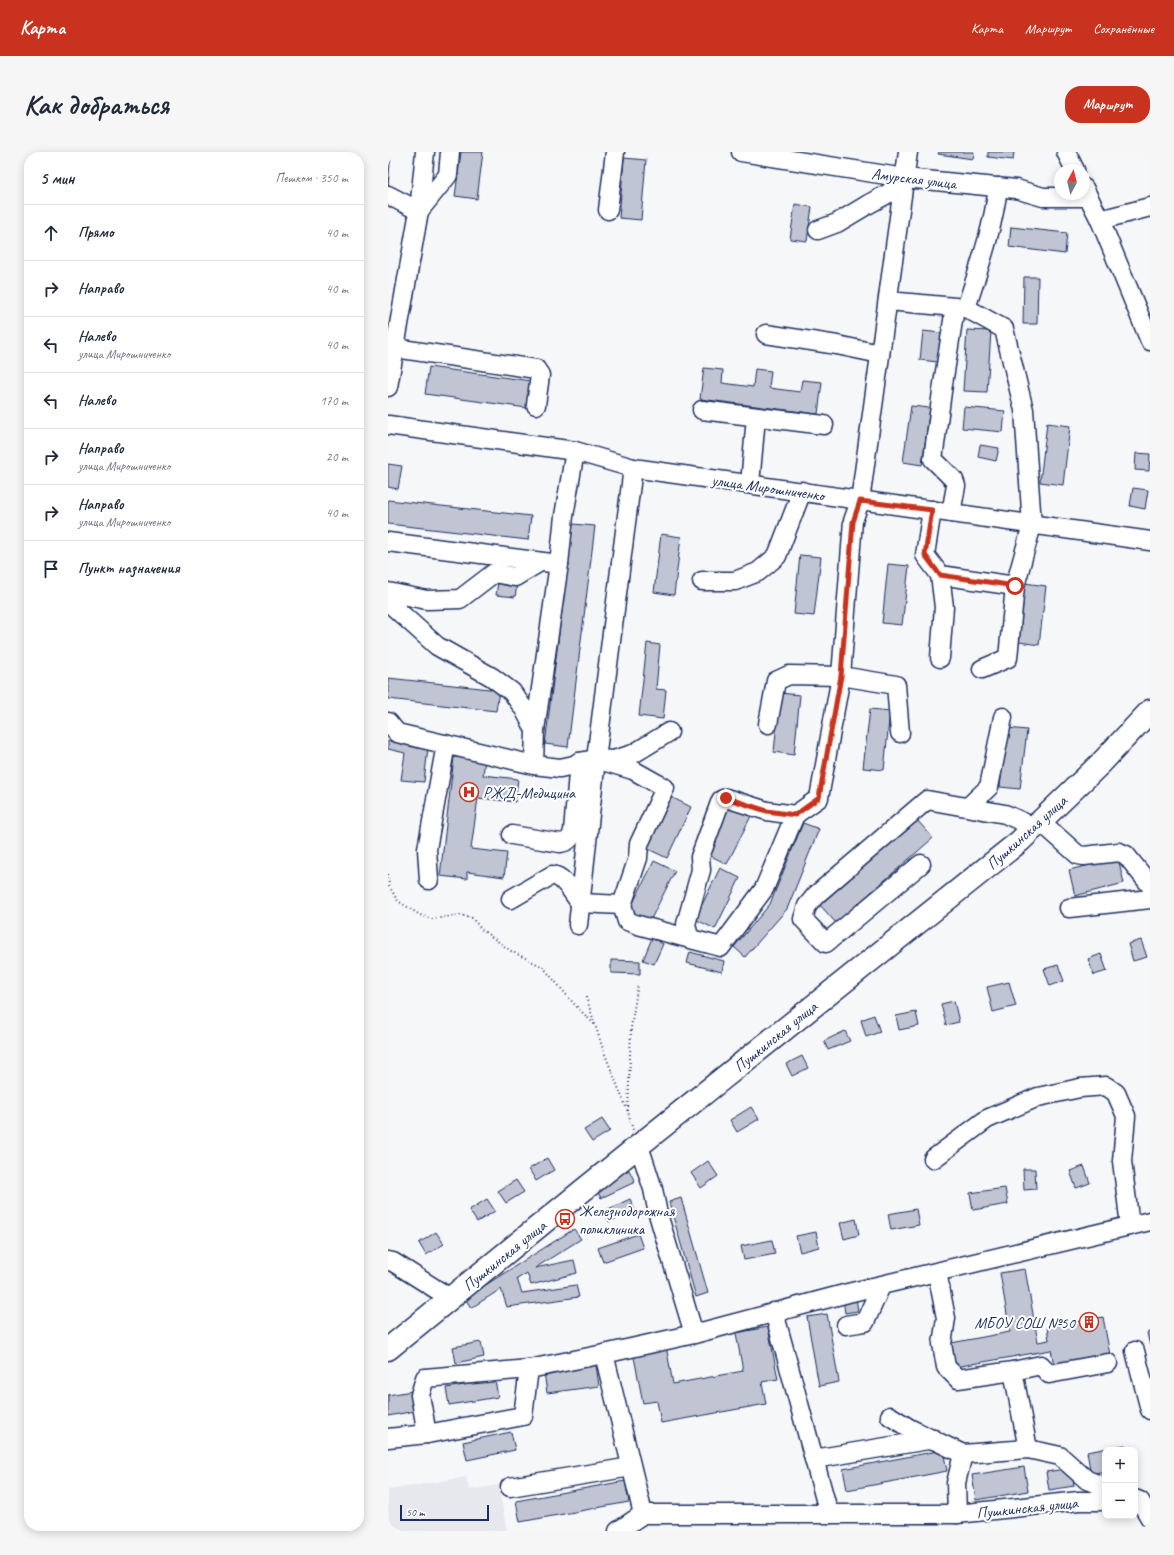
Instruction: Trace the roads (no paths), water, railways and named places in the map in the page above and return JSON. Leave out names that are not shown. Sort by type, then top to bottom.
[{"type":"main road","name":"Пушкинская улица","points":[[388,1349],[637,1146],[1020,841],[1102,762],[1150,711]]},
{"type":"street","points":[[388,387],[419,211],[425,152]]},
{"type":"street","points":[[419,211],[448,175],[450,152]]},
{"type":"street","points":[[608,210],[615,152]]},
{"type":"street","name":"Амурская улица","points":[[741,152],[905,178],[1016,189],[1043,197],[1054,196]]},
{"type":"street","points":[[587,760],[633,770],[665,788],[640,844],[638,858],[622,905],[627,922],[689,937],[721,947],[764,889],[795,815],[819,798],[841,676],[853,522],[860,501],[908,152]]},
{"type":"street","points":[[1066,152],[1072,164]]},
{"type":"street","points":[[818,230],[837,223],[889,193],[905,178]]},
{"type":"street","points":[[951,513],[956,486],[954,480],[933,459],[943,384],[961,308],[989,235],[998,187]]},
{"type":"street","points":[[388,195],[419,211]]},
{"type":"street","points":[[1090,200],[1100,220],[1150,341]]},
{"type":"street","points":[[1100,220],[1150,207]]},
{"type":"street","points":[[888,301],[961,308],[1004,329],[1024,410],[1032,525],[1015,586],[1008,658],[982,669]]},
{"type":"street","points":[[766,334],[837,345],[880,354]]},
{"type":"street","points":[[395,348],[536,369],[540,375],[536,405]]},
{"type":"street","points":[[702,410],[824,425]]},
{"type":"street","points":[[750,484],[756,416]]},
{"type":"street","name":"улица Мирошниченко","points":[[388,425],[576,451],[633,468],[1150,541]]},
{"type":"street","points":[[534,765],[535,730],[559,564],[564,516],[576,451]]},
{"type":"street","points":[[512,835],[560,843],[566,842],[571,838],[587,760],[633,468]]},
{"type":"street","points":[[702,582],[735,581],[758,572],[777,556],[802,491]]},
{"type":"street","points":[[932,510],[925,555],[940,575],[944,607],[940,658]]},
{"type":"street","points":[[388,542],[559,564]]},
{"type":"street","points":[[388,592],[427,600],[460,599],[494,574],[515,577],[540,562]]},
{"type":"street","points":[[940,575],[1015,586]]},
{"type":"street","points":[[388,602],[437,646],[492,677],[512,692],[524,709],[535,730]]},
{"type":"street","points":[[768,724],[776,681],[789,675],[841,676],[896,685],[900,733]]},
{"type":"street","points":[[968,807],[989,787],[1003,716]]},
{"type":"street","points":[[388,722],[397,733],[534,765],[560,768],[587,760],[613,760],[633,754],[669,732]]},
{"type":"street","points":[[428,880],[427,849],[446,744]]},
{"type":"street","points":[[578,925],[587,760]]},
{"type":"street","points":[[689,937],[686,924],[701,870],[700,857],[721,800],[726,798],[767,811],[795,815]]},
{"type":"street","points":[[921,864],[826,944],[803,919],[807,906],[816,895],[927,800],[1004,814],[1037,824],[1078,855],[1084,856],[1119,852],[1126,855],[1150,885]]},
{"type":"street","points":[[511,900],[552,875],[556,875],[562,879],[580,903]]},
{"type":"street","points":[[1069,908],[1150,899]]},
{"type":"street","points":[[580,903],[622,905]]},
{"type":"street","points":[[933,1159],[987,1119],[1038,1097],[1080,1088],[1106,1086],[1116,1093],[1126,1116],[1122,1162],[1130,1226]]},
{"type":"street","points":[[637,1146],[642,1155],[653,1189],[658,1214],[694,1334]]},
{"type":"street","points":[[427,1434],[420,1395],[425,1378],[528,1369],[604,1354],[694,1334],[774,1312],[1150,1221]]},
{"type":"street","points":[[388,1261],[393,1262],[450,1298]]},
{"type":"street","points":[[937,1272],[946,1318],[942,1344],[946,1368],[958,1379],[1013,1371],[1041,1365],[1049,1374],[1108,1363]]},
{"type":"street","points":[[846,1326],[865,1322],[880,1286]]},
{"type":"street","points":[[774,1312],[829,1514]]},
{"type":"street","points":[[1135,1351],[1150,1410]]},
{"type":"street","points":[[604,1354],[642,1514],[618,1531]]},
{"type":"street","points":[[388,1438],[427,1434],[523,1416],[528,1369]]},
{"type":"street","points":[[1013,1371],[1028,1449]]},
{"type":"street","points":[[890,1416],[909,1428],[963,1454],[1028,1449],[1060,1456],[1087,1480],[1102,1486]]},
{"type":"street","points":[[814,1458],[934,1439]]},
{"type":"street","points":[[957,1514],[956,1483],[963,1454]]},
{"type":"street","points":[[510,1487],[631,1467]]},
{"type":"street","points":[[1140,1500],[1150,1518]]},
{"type":"street","name":"Пушкинская улица","points":[[642,1514],[957,1514],[1079,1501],[1102,1501]]},
{"type":"place","name":"РЖД-Медицина","points":[[469,792]]},
{"type":"place","name":"Железнодорожная поликлиника","points":[[565,1219]]},
{"type":"place","name":"МБОУ СОШ №50","points":[[1089,1322]]}]
